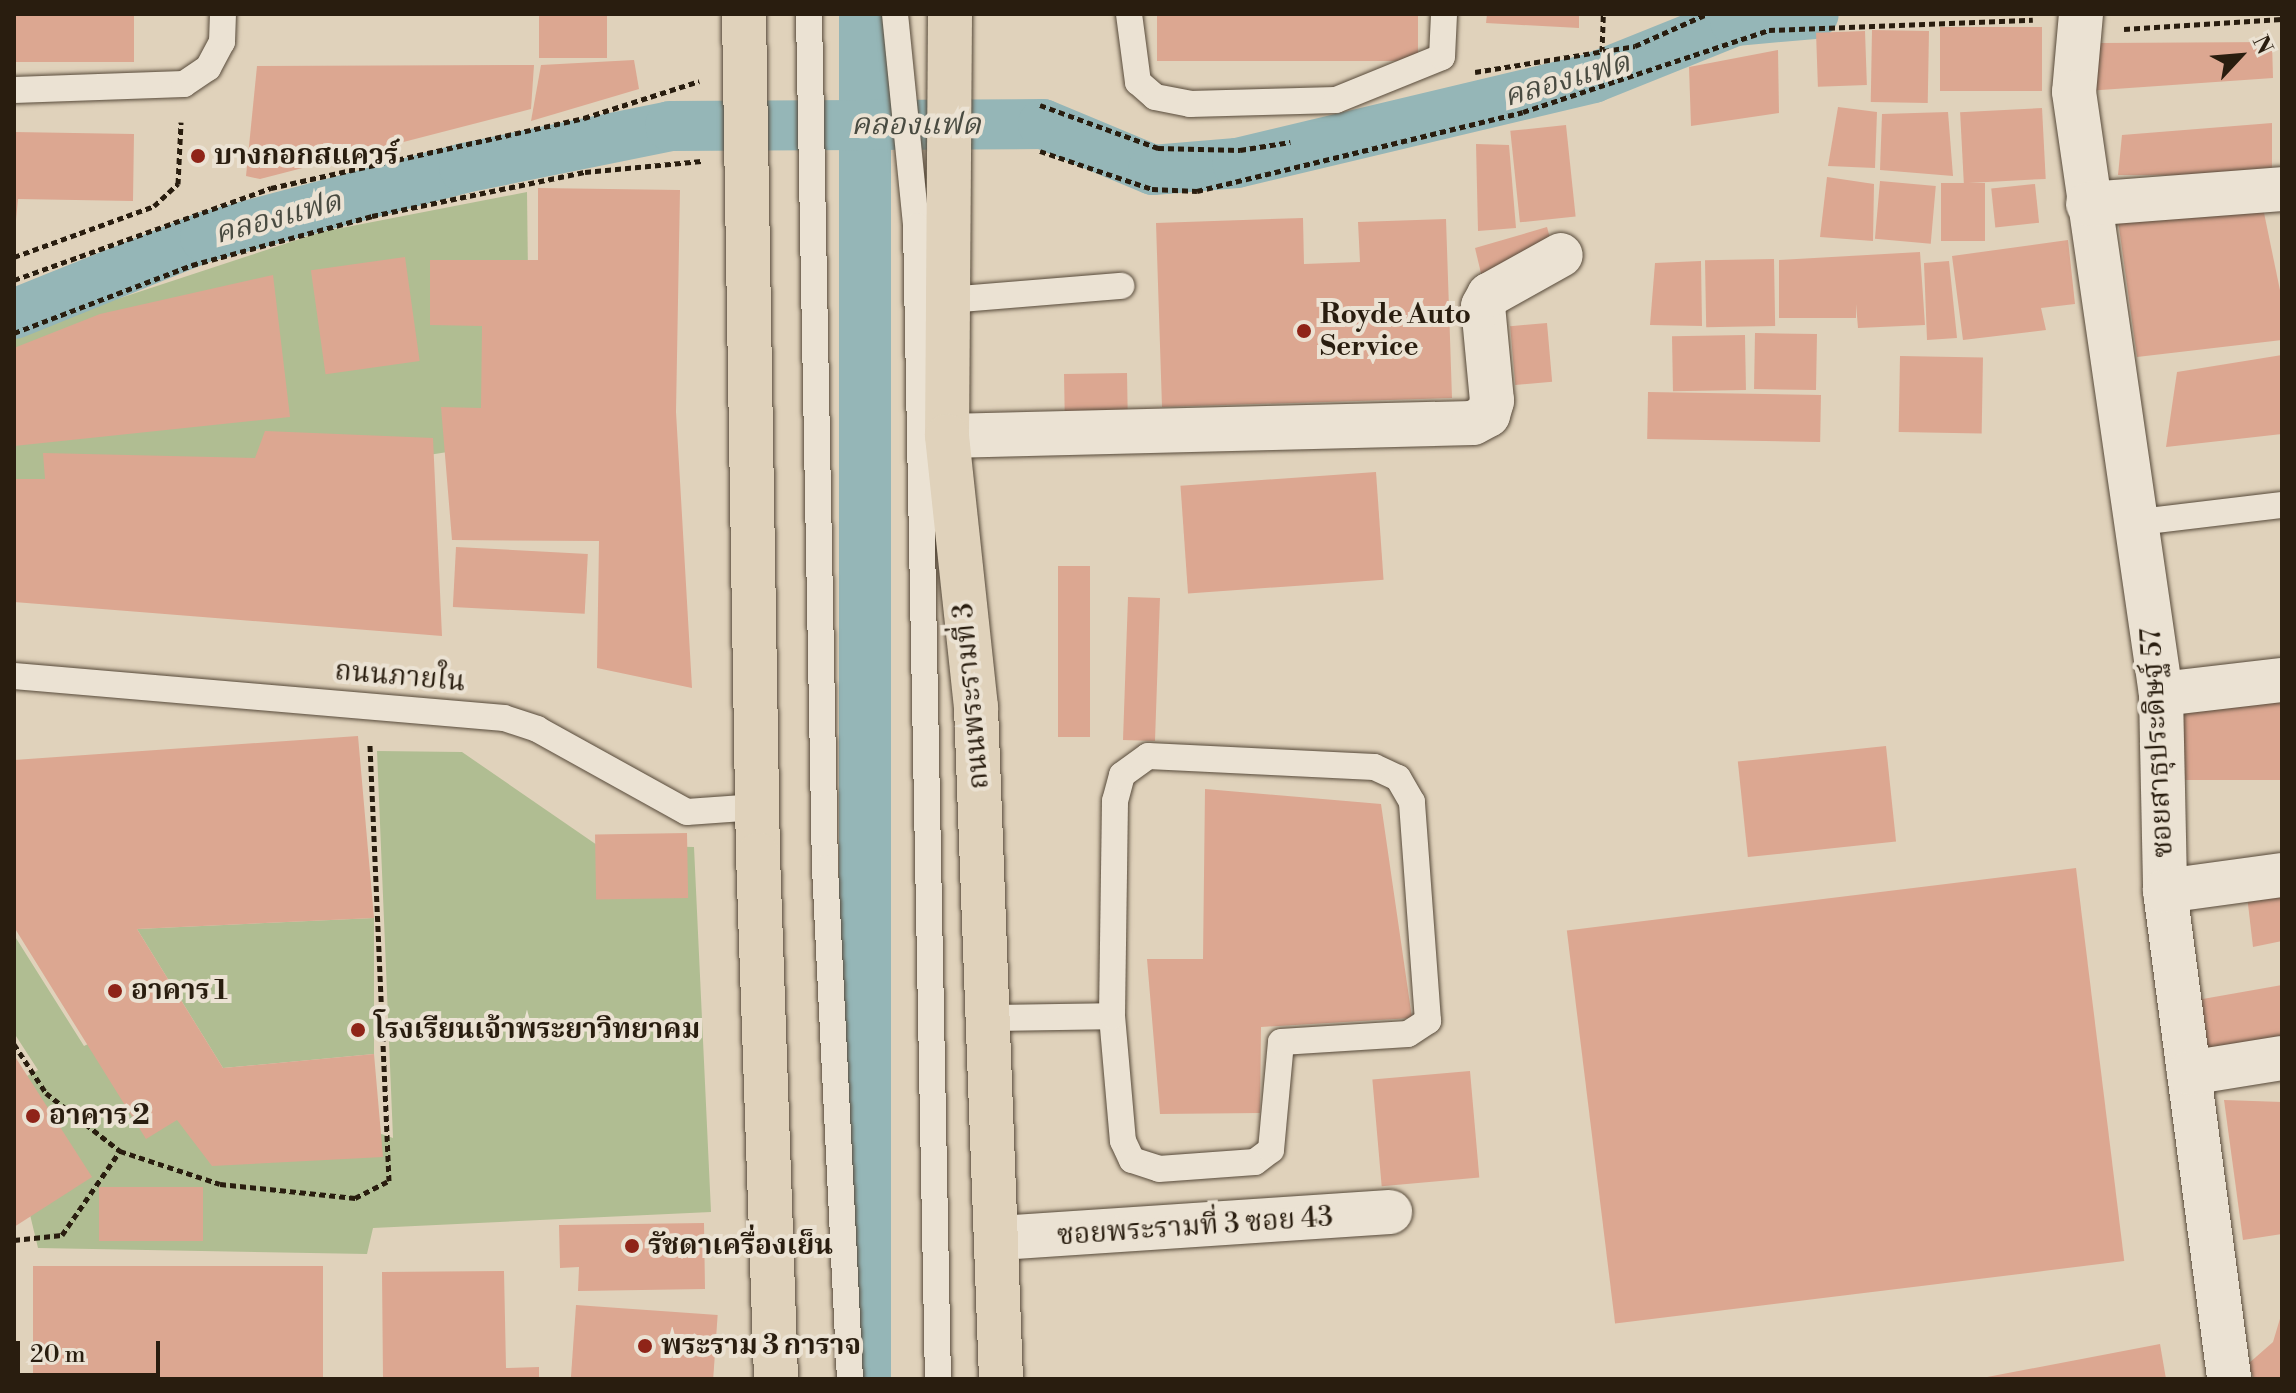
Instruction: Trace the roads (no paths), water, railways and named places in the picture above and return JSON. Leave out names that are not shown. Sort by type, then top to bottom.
[{"type":"main road","points":[[744,14],[725,74],[747,170],[757,807],[776,1379]]},
{"type":"main road","name":"ถนนพระรามที่ 3","points":[[950,14],[947,436],[976,707],[999,1238],[1001,1379]]},
{"type":"street","name":"ซอยสาธุประดิษฐ์ 57","points":[[2080,22],[2074,92],[2088,204],[2139,522],[2161,694],[2165,891],[2229,1379]]},
{"type":"street","points":[[2088,204],[2282,189]]},
{"type":"street","points":[[947,436],[1473,423],[1488,415],[1492,401],[1483,306],[1489,295],[1561,255]]},
{"type":"street","points":[[2161,694],[2282,680]]},
{"type":"street","points":[[2165,891],[2282,875]]},
{"type":"street","points":[[2189,1073],[2282,1058]]},
{"type":"street","name":"ซอยพระรามที่ 3 ซอย 43","points":[[999,1238],[1390,1212]]},
{"type":"lane","points":[[14,90],[184,84],[215,55],[223,14]]},
{"type":"lane","points":[[1129,14],[1138,82],[1155,97],[1190,104],[1336,100],[1442,57],[1444,14]]},
{"type":"lane","points":[[809,17],[825,868],[850,1379]]},
{"type":"lane","points":[[895,17],[916,226],[938,1379]]},
{"type":"lane","points":[[949,300],[1121,286]]},
{"type":"lane","points":[[2139,522],[2282,505]]},
{"type":"lane","name":"ถนนภายใน","points":[[14,676],[504,718],[537,729],[687,812],[757,807]]},
{"type":"lane","points":[[1148,756],[1374,767],[1398,778],[1412,802],[1428,1021],[1408,1034],[1281,1042],[1271,1150],[1255,1162],[1159,1169],[1132,1160],[1123,1141],[1112,1016],[1115,801],[1122,775],[1148,756]]},
{"type":"lane","points":[[990,1018],[1112,1016]]},
{"type":"water","points":[[839,14],[891,14],[891,1379],[839,1379]]},
{"type":"waterway","name":"คลองแฟด","points":[[14,314],[205,237],[464,168],[670,126],[1043,124],[1153,170],[1237,163],[1593,78],[1735,21],[1814,14]]},
{"type":"place","name":"บางกอกสแควร์","points":[[198,156]]},
{"type":"place","name":"Royde Auto Service","points":[[1304,331]]},
{"type":"place","name":"อาคาร 1","points":[[115,991]]},
{"type":"place","name":"โรงเรียนเจ้าพระยาวิทยาคม","points":[[358,1030]]},
{"type":"place","name":"อาคาร 2","points":[[33,1116]]},
{"type":"place","name":"รัชดาเครื่องเย็น","points":[[632,1246]]},
{"type":"place","name":"พระราม 3 การาจ","points":[[645,1346]]}]
